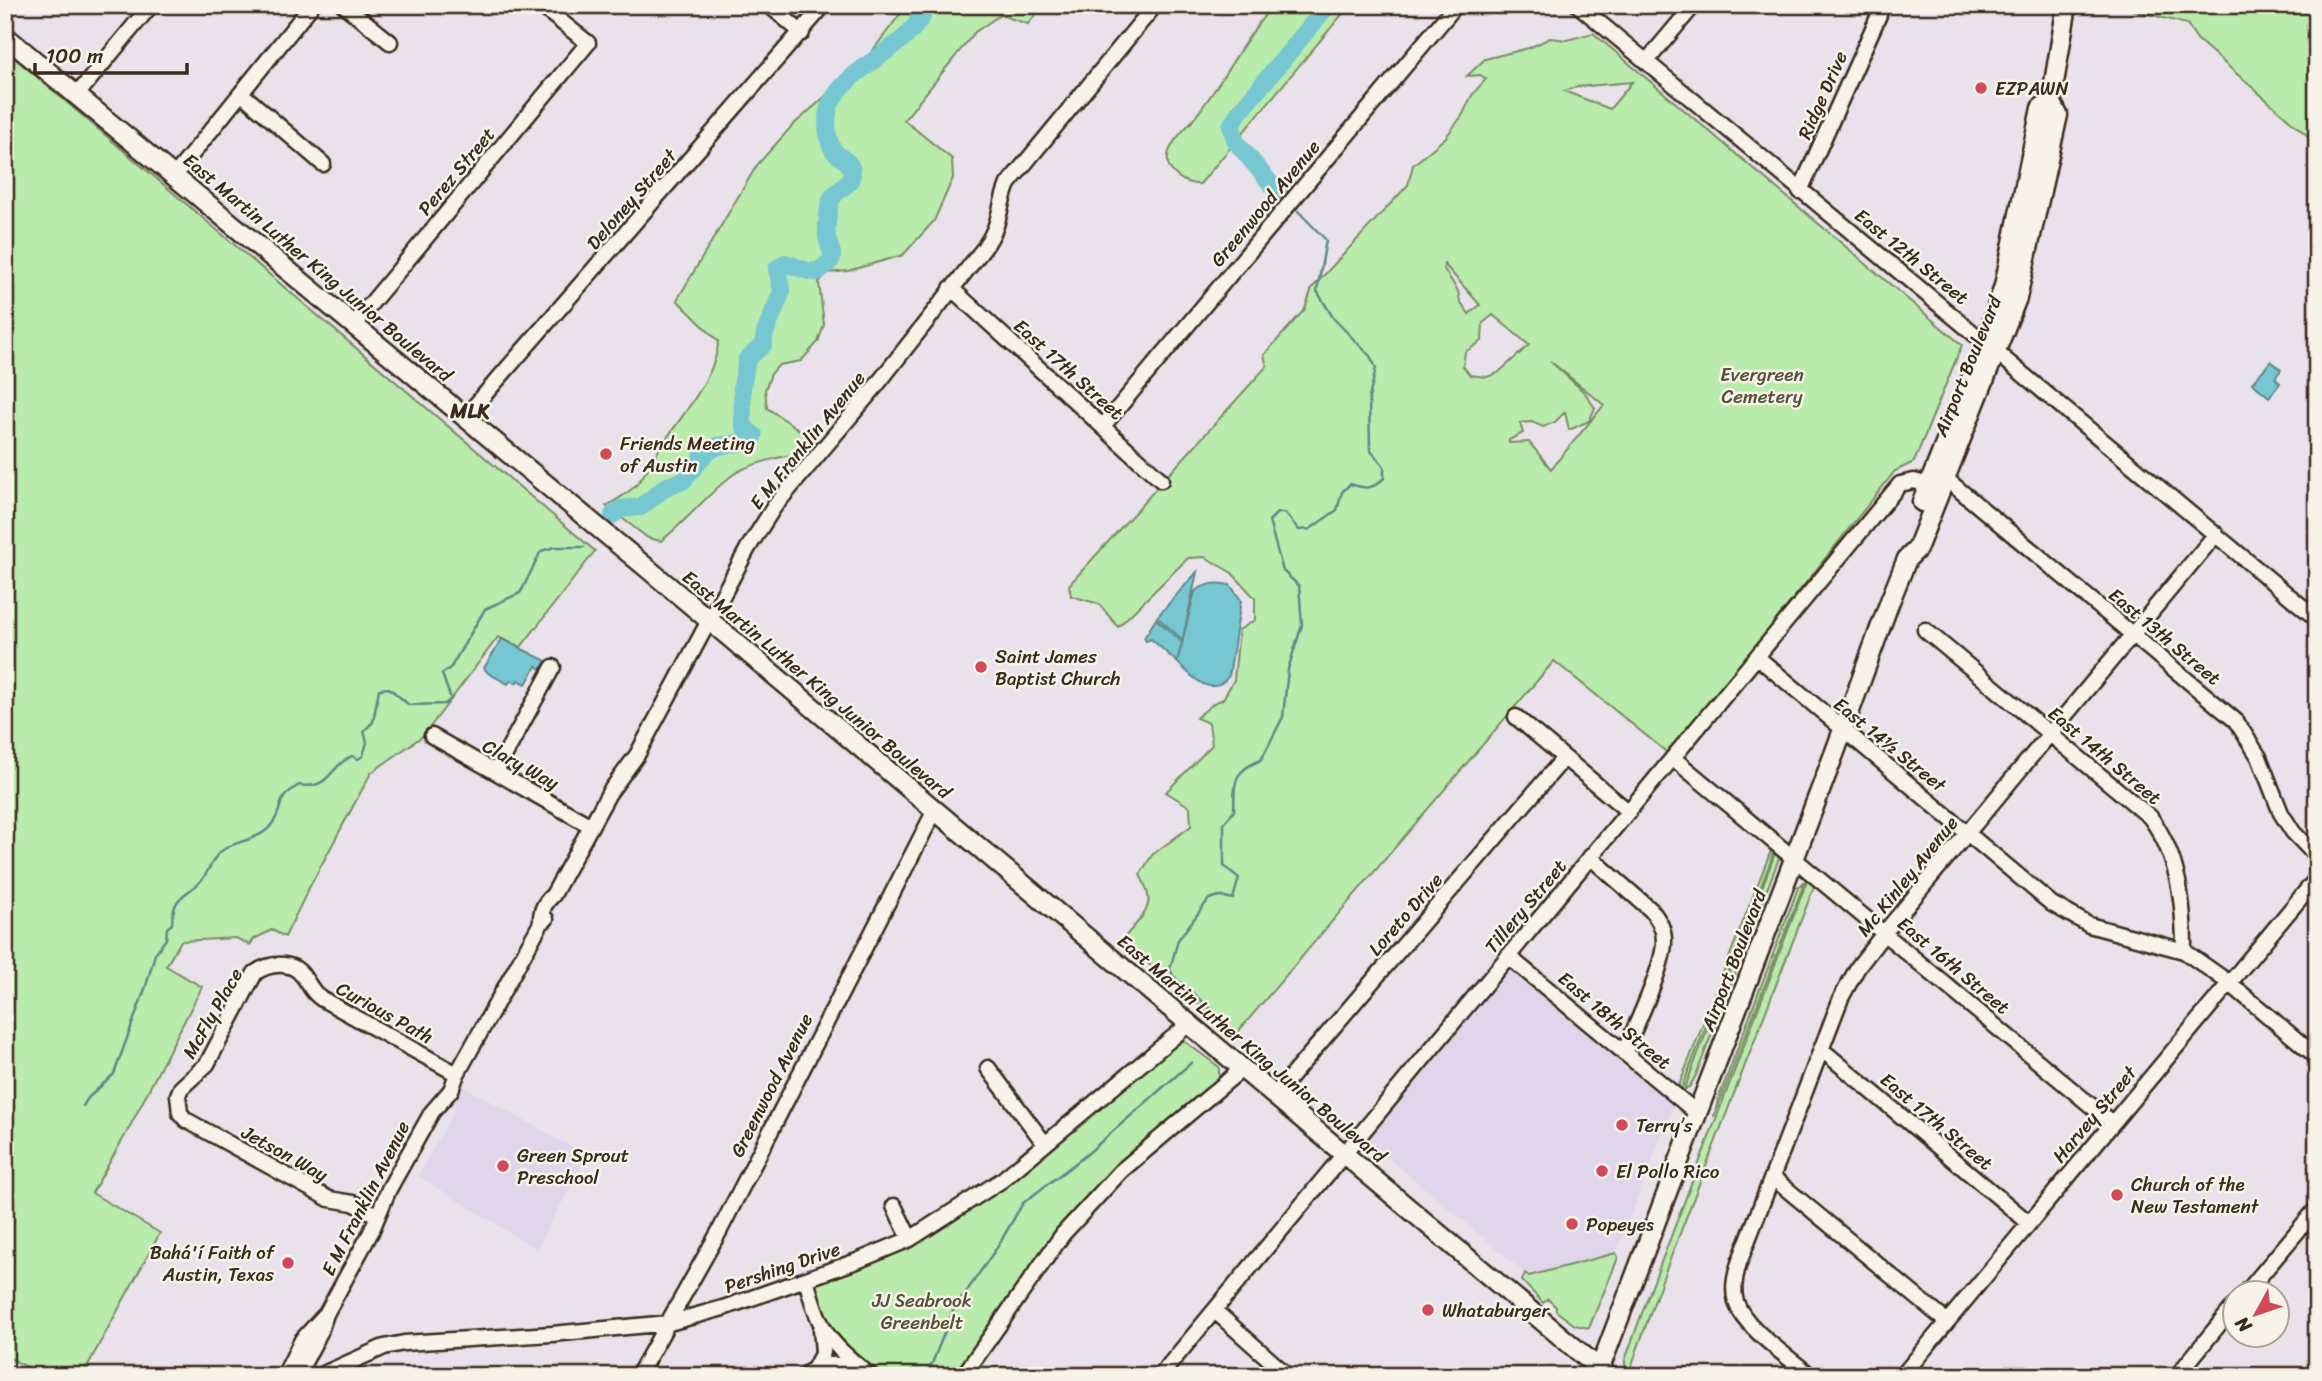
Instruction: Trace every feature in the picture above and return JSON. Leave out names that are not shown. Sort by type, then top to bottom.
[{"type":"main road","name":"Airport Boulevard","points":[[1601,1373],[1890,601],[1908,559],[1917,550],[1937,482],[1989,366],[1992,346],[2017,298],[2058,115],[2051,101],[2067,5]]},
{"type":"main road","name":"East Martin Luther King Junior Boulevard","points":[[5,36],[354,324],[1345,1153],[1601,1373]]},
{"type":"street","points":[[76,96],[151,5]]},
{"type":"street","points":[[175,175],[312,5]]},
{"type":"street","points":[[344,5],[390,42]]},
{"type":"street","name":"Perez Street","points":[[354,324],[588,43],[540,5]]},
{"type":"street","points":[[768,5],[802,33]]},
{"type":"street","name":"Deloney Street","points":[[465,417],[824,5]]},
{"type":"street","name":"E M Franklin Avenue","points":[[293,1372],[320,1332],[326,1314],[371,1232],[389,1189],[440,1101],[442,1089],[450,1078],[457,1074],[541,923],[547,918],[554,904],[553,895],[609,793],[642,746],[747,548],[774,507],[876,386],[996,232],[1001,201],[1008,184],[1155,5]]},
{"type":"street","name":"Greenwood Avenue","points":[[1103,426],[1456,5]]},
{"type":"street","name":"East 12th Street","points":[[1578,5],[1800,191],[1992,346],[2317,619]]},
{"type":"street","points":[[1646,62],[1694,5]]},
{"type":"street","name":"Ridge Drive","points":[[1800,191],[1879,15]]},
{"type":"street","points":[[242,94],[323,164]]},
{"type":"street","name":"East 17th Street","points":[[951,288],[1161,480]]},
{"type":"street","name":"Tillery Street","points":[[1160,1376],[1900,484],[1914,481],[1937,482]]},
{"type":"street","name":"East 13th Street","points":[[1937,482],[2134,634],[2224,710],[2245,732],[2259,757],[2281,813],[2293,832],[2317,857]]},
{"type":"street","name":"Mc Kinley Avenue","points":[[1811,1376],[1747,1321],[1734,1293],[1736,1273],[1841,998],[1852,977],[1885,933],[2216,534]]},
{"type":"street","name":"East 14th Street","points":[[1925,630],[2150,817],[2170,850],[2176,872],[2184,914],[2185,951]]},
{"type":"street","name":"East 14½ Street","points":[[1757,657],[2052,904],[2089,925],[2185,951]]},
{"type":"street","points":[[496,771],[553,667]]},
{"type":"street","points":[[1516,717],[1629,812]]},
{"type":"street","name":"Clary Way","points":[[432,736],[592,826]]},
{"type":"street","name":"Loreto Drive","points":[[1275,1095],[1564,758]]},
{"type":"street","name":"East 16th Street","points":[[1673,758],[2112,1123]]},
{"type":"street","name":"Greenwood Avenue","points":[[638,1376],[689,1286],[935,810]]},
{"type":"street","points":[[1591,857],[1644,903],[1659,921],[1663,931],[1661,959],[1625,1054]]},
{"type":"street","name":"Harvey Street","points":[[1902,1376],[2317,878]]},
{"type":"street","points":[[2185,951],[2228,982],[2317,1057]]},
{"type":"street","name":"East 18th Street","points":[[1508,956],[1697,1114]]},
{"type":"street","name":"Curious Path","points":[[262,968],[279,964],[296,970],[302,974],[316,995],[457,1074]]},
{"type":"street","name":"McFly Place","points":[[180,1113],[178,1095],[181,1088],[207,1064],[249,982],[262,968]]},
{"type":"street","name":"Pershing Drive","points":[[293,1372],[318,1376],[384,1347],[434,1339],[552,1334],[669,1323],[701,1315],[858,1261],[911,1239],[1002,1180],[1189,1024]]},
{"type":"street","name":"East 17th Street","points":[[1821,1049],[2029,1223]]},
{"type":"street","points":[[988,1068],[1045,1144]]},
{"type":"street","points":[[963,1376],[1063,1234],[1121,1171],[1242,1068]]},
{"type":"street","name":"Jetson Way","points":[[180,1113],[186,1119],[329,1199],[353,1203],[377,1215]]},
{"type":"street","points":[[1772,1177],[1947,1322]]},
{"type":"street","points":[[894,1206],[911,1239]]},
{"type":"street","points":[[2256,1280],[2317,1208]]},
{"type":"street","points":[[806,1279],[821,1327],[823,1352],[808,1372]]},
{"type":"street","points":[[689,1286],[689,1305],[701,1315]]},
{"type":"street","points":[[1215,1311],[1288,1376]]},
{"type":"street","points":[[2176,1376],[2220,1324]]},
{"type":"street","points":[[821,1327],[844,1354],[867,1373]]},
{"type":"street","points":[[808,1372],[832,1363],[845,1364],[867,1373]]},
{"type":"shaded area","points":[[1510,968],[1674,1103],[1616,1253],[1529,1276],[1366,1139]]},
{"type":"shaded area","name":"Green Sprout Preschool","points":[[463,1086],[588,1156],[536,1249],[418,1176],[455,1109],[455,1100]]},
{"type":"green space","points":[[907,5],[1043,5],[1028,24],[1000,15],[975,32],[904,120],[952,159],[953,178],[934,221],[903,255],[848,271],[827,273],[819,282],[824,325],[818,342],[801,361],[779,365],[771,374],[765,390],[767,408],[816,441],[803,454],[767,461],[734,474],[661,541],[648,538],[606,506],[630,491],[644,474],[704,382],[716,354],[718,341],[677,300],[757,165],[792,126],[864,62]]},
{"type":"green space","points":[[1273,5],[1350,5],[1200,184],[1183,180],[1170,168],[1168,156],[1171,146],[1203,107],[1251,33]]},
{"type":"green space","points":[[2114,5],[2317,5],[2317,144],[2197,39],[2187,24]]},
{"type":"green space","name":"Evergreen Cemetery","points":[[1593,33],[1962,345],[1914,462],[1895,471],[1669,754],[1554,661],[1236,1034],[1121,942],[1146,911],[1148,896],[1140,875],[1152,855],[1191,826],[1190,807],[1166,792],[1212,745],[1209,723],[1196,718],[1223,699],[1234,680],[1239,630],[1255,620],[1255,598],[1232,573],[1205,557],[1188,558],[1118,627],[1099,604],[1071,596],[1069,585],[1267,366],[1264,355],[1305,309],[1312,288],[1408,185],[1413,165],[1445,138],[1462,116],[1472,95],[1486,79],[1480,75],[1467,76],[1485,59],[1529,48],[1550,38],[1567,40]],"holes":[[[1632,82],[1610,109],[1564,91],[1576,87]],[[1444,264],[1480,305],[1469,314],[1444,269]],[[1493,315],[1529,345],[1498,373],[1487,377],[1470,375],[1463,366],[1465,352],[1482,341],[1483,323]],[[1550,361],[1604,405],[1551,469],[1529,442],[1509,443],[1509,440],[1523,433],[1520,423],[1532,422],[1543,427],[1555,422],[1565,412],[1569,430],[1589,421],[1595,408],[1585,393]]]},
{"type":"green space","points":[[5,50],[595,551],[521,647],[498,637],[424,735],[371,773],[285,937],[272,930],[254,939],[250,945],[236,938],[181,941],[166,966],[202,987],[127,1132],[92,1193],[160,1233],[82,1376],[45,1376],[5,1356]]},
{"type":"green space","points":[[1772,848],[1774,849],[1770,863],[1681,1090],[1678,1088]]},
{"type":"green space","points":[[1776,851],[1779,858],[1696,1075],[1690,1086],[1684,1090]]},
{"type":"green space","points":[[1805,881],[1714,1117],[1798,888]]},
{"type":"green space","points":[[1807,881],[1815,884],[1662,1280],[1629,1373],[1625,1360]]},
{"type":"green space","name":"JJ Seabrook Greenbelt","points":[[1184,1041],[1219,1067],[1219,1079],[1106,1178],[1060,1226],[957,1376],[884,1376],[835,1335],[826,1321],[815,1283],[909,1246],[945,1226],[1014,1178],[1175,1043]]},
{"type":"green space","points":[[1616,1253],[1616,1263],[1589,1328],[1575,1325],[1556,1311],[1556,1307],[1548,1299],[1543,1303],[1522,1281],[1525,1273],[1529,1276]]},
{"type":"water","points":[[2271,361],[2281,370],[2275,378],[2280,383],[2269,397],[2252,383]]},
{"type":"water","points":[[1197,572],[1183,638],[1195,591],[1212,584],[1230,585],[1241,600],[1229,676],[1215,686],[1208,686],[1195,679],[1177,662],[1183,640],[1157,617]]},
{"type":"water","points":[[1156,619],[1182,642],[1177,662],[1151,639],[1146,641],[1144,638]]},
{"type":"water","points":[[502,639],[546,661],[541,669],[536,666],[526,684],[511,680],[508,684],[484,668]]},
{"type":"waterway","points":[[613,515],[620,509],[641,507],[667,486],[683,481],[706,453],[718,446],[751,441],[754,435],[745,428],[743,422],[742,387],[747,359],[763,345],[782,291],[777,269],[785,263],[817,272],[830,261],[832,254],[827,239],[829,206],[834,195],[847,184],[852,174],[847,162],[833,149],[829,140],[827,117],[832,101],[839,90],[860,70],[909,33],[922,17],[916,11],[917,5]]},
{"type":"waterway","points":[[1281,196],[1236,142],[1231,126],[1328,5]]},
{"type":"waterway","points":[[1212,1010],[1173,976],[1170,969],[1178,940],[1209,899],[1219,896],[1233,899],[1239,878],[1224,866],[1224,823],[1234,811],[1235,786],[1240,774],[1251,764],[1261,760],[1283,717],[1288,669],[1302,625],[1299,586],[1283,571],[1269,521],[1277,513],[1285,513],[1299,530],[1310,529],[1337,510],[1342,492],[1350,484],[1368,487],[1376,485],[1384,478],[1384,466],[1370,450],[1369,398],[1376,368],[1370,356],[1334,319],[1317,291],[1326,240],[1298,211]]},
{"type":"waterway","points":[[83,1106],[114,1074],[155,954],[166,939],[167,928],[172,924],[175,906],[204,877],[218,854],[268,829],[276,818],[283,799],[291,790],[299,785],[309,786],[324,781],[345,760],[352,756],[358,759],[363,756],[367,742],[364,731],[373,722],[379,689],[389,688],[409,705],[445,704],[451,699],[442,674],[451,667],[485,609],[520,593],[544,550],[555,547],[584,547]]},
{"type":"waterway","points":[[927,1376],[953,1311],[998,1246],[1023,1203],[1086,1155],[1192,1062]]},
{"type":"place","name":"EZPAWN","points":[[1981,88]]},
{"type":"place","name":"Friends Meeting of Austin","points":[[606,454]]},
{"type":"place","name":"Saint James Baptist Church","points":[[981,667]]},
{"type":"place","name":"Terry’s","points":[[1622,1125]]},
{"type":"place","name":"Green Sprout Preschool","points":[[503,1166]]},
{"type":"place","name":"El Pollo Rico","points":[[1602,1171]]},
{"type":"place","name":"Church of the New Testament","points":[[2117,1195]]},
{"type":"place","name":"Popeyes","points":[[1572,1224]]},
{"type":"place","name":"Bahá'í Faith of Austin, Texas","points":[[288,1263]]},
{"type":"place","name":"Whataburger","points":[[1428,1310]]},
{"type":"district","name":"MLK","points":[[470,411]]}]
